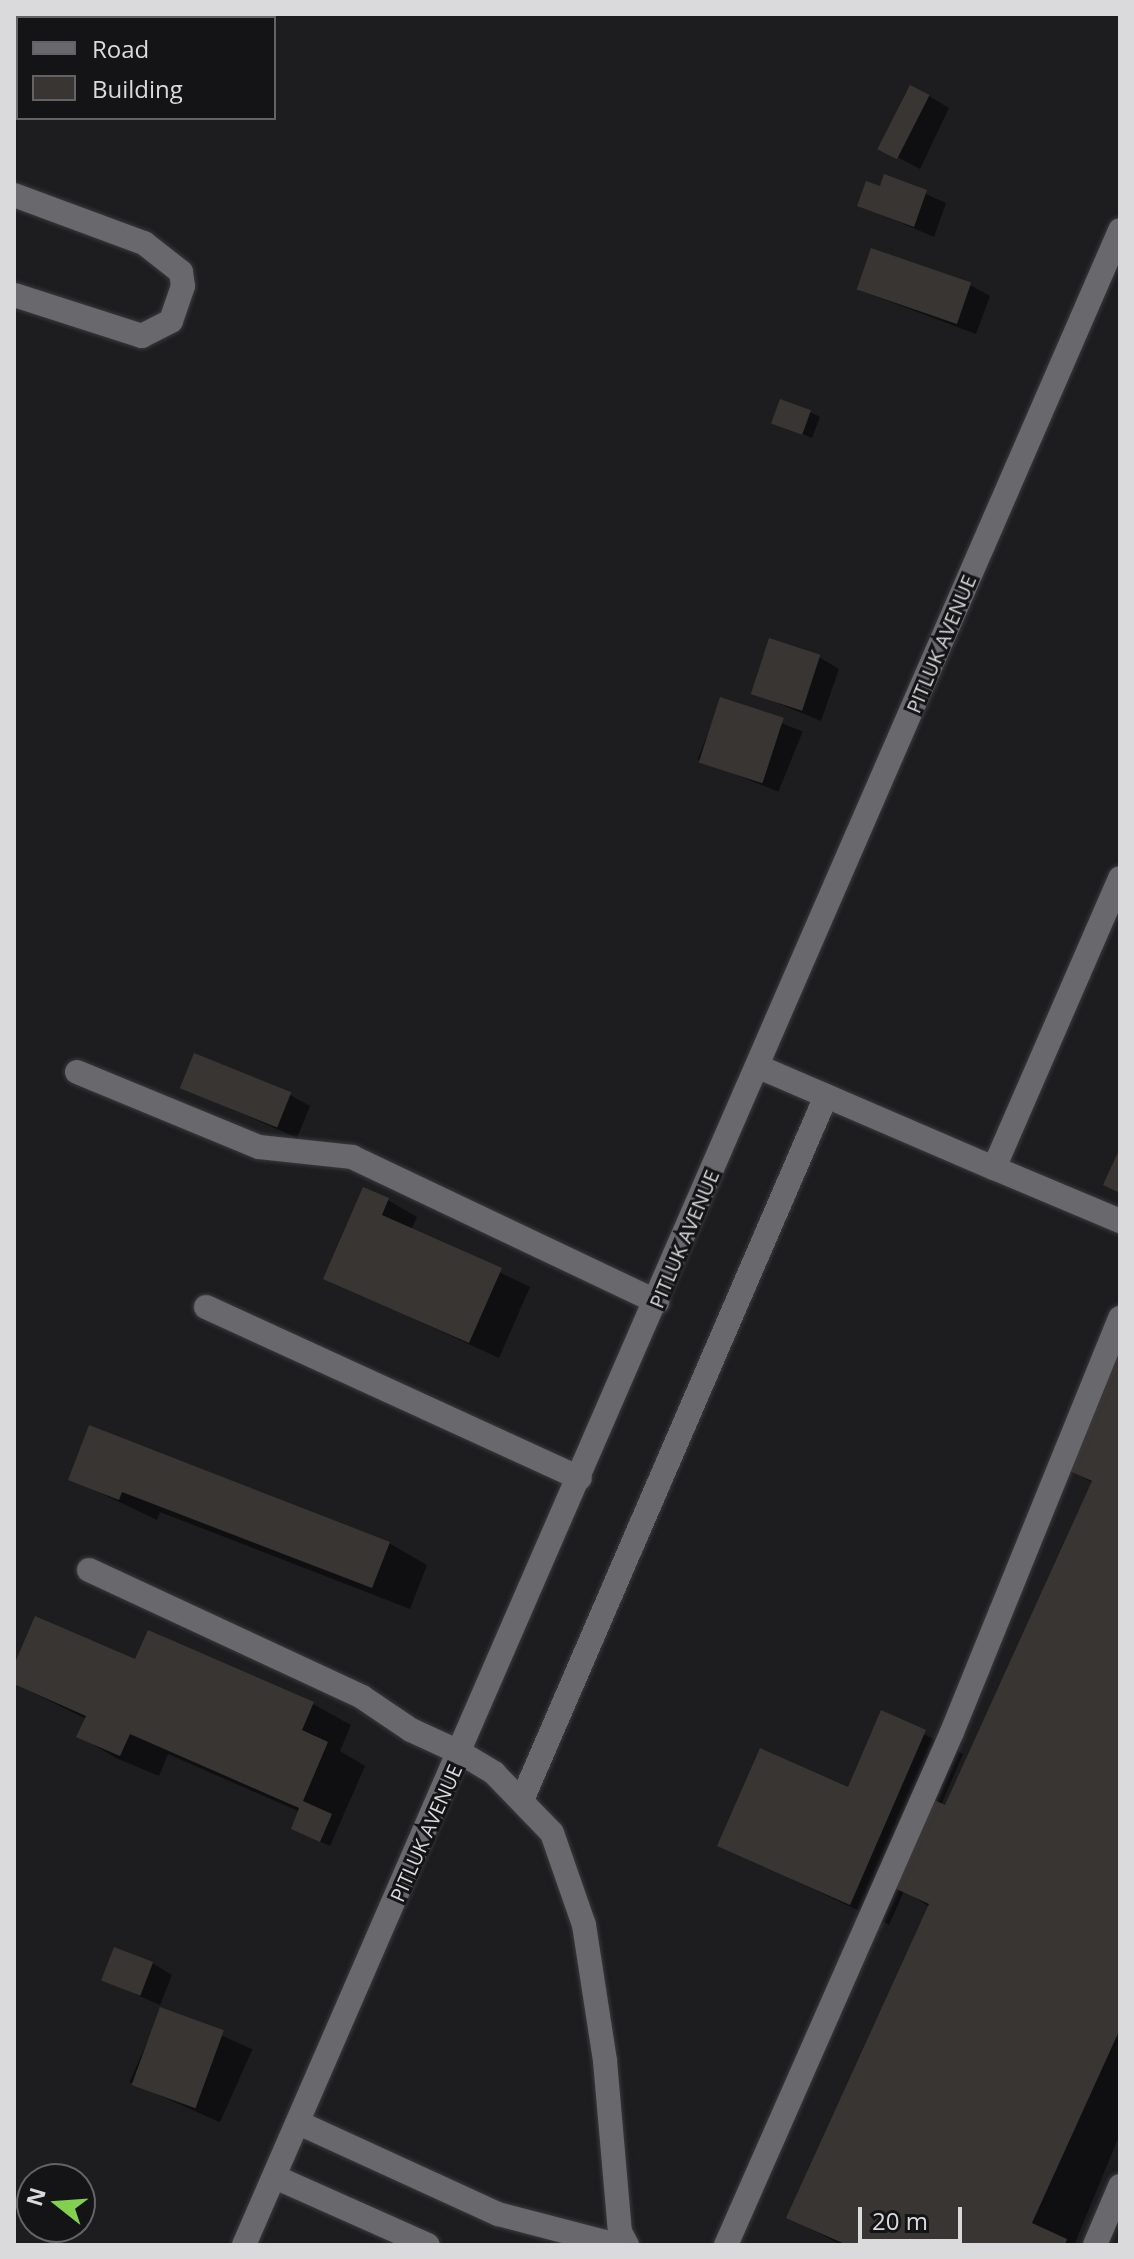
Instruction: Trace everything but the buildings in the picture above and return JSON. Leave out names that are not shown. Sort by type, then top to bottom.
[{"type":"street","points":[[14,195],[144,243],[181,272],[183,286],[171,321],[142,336],[14,295]]},
{"type":"street","name":"PITLUK AVENUE","points":[[244,2245],[461,1753],[1120,230]]},
{"type":"street","points":[[994,1168],[1120,878]]},
{"type":"street","points":[[759,1067],[1120,1221]]},
{"type":"street","points":[[77,1072],[259,1147],[352,1157],[657,1302]]},
{"type":"street","points":[[522,1800],[826,1096]]},
{"type":"street","points":[[206,1307],[580,1478]]},
{"type":"street","points":[[726,2245],[952,1732],[1120,1318]]},
{"type":"street","points":[[89,1570],[362,1697],[411,1730],[461,1753],[494,1773],[552,1833],[584,1925],[605,2061],[620,2232],[616,2245],[498,2214],[299,2123]]},
{"type":"street","points":[[275,2177],[428,2245]]},
{"type":"street","points":[[1095,2245],[1120,2186]]}]
